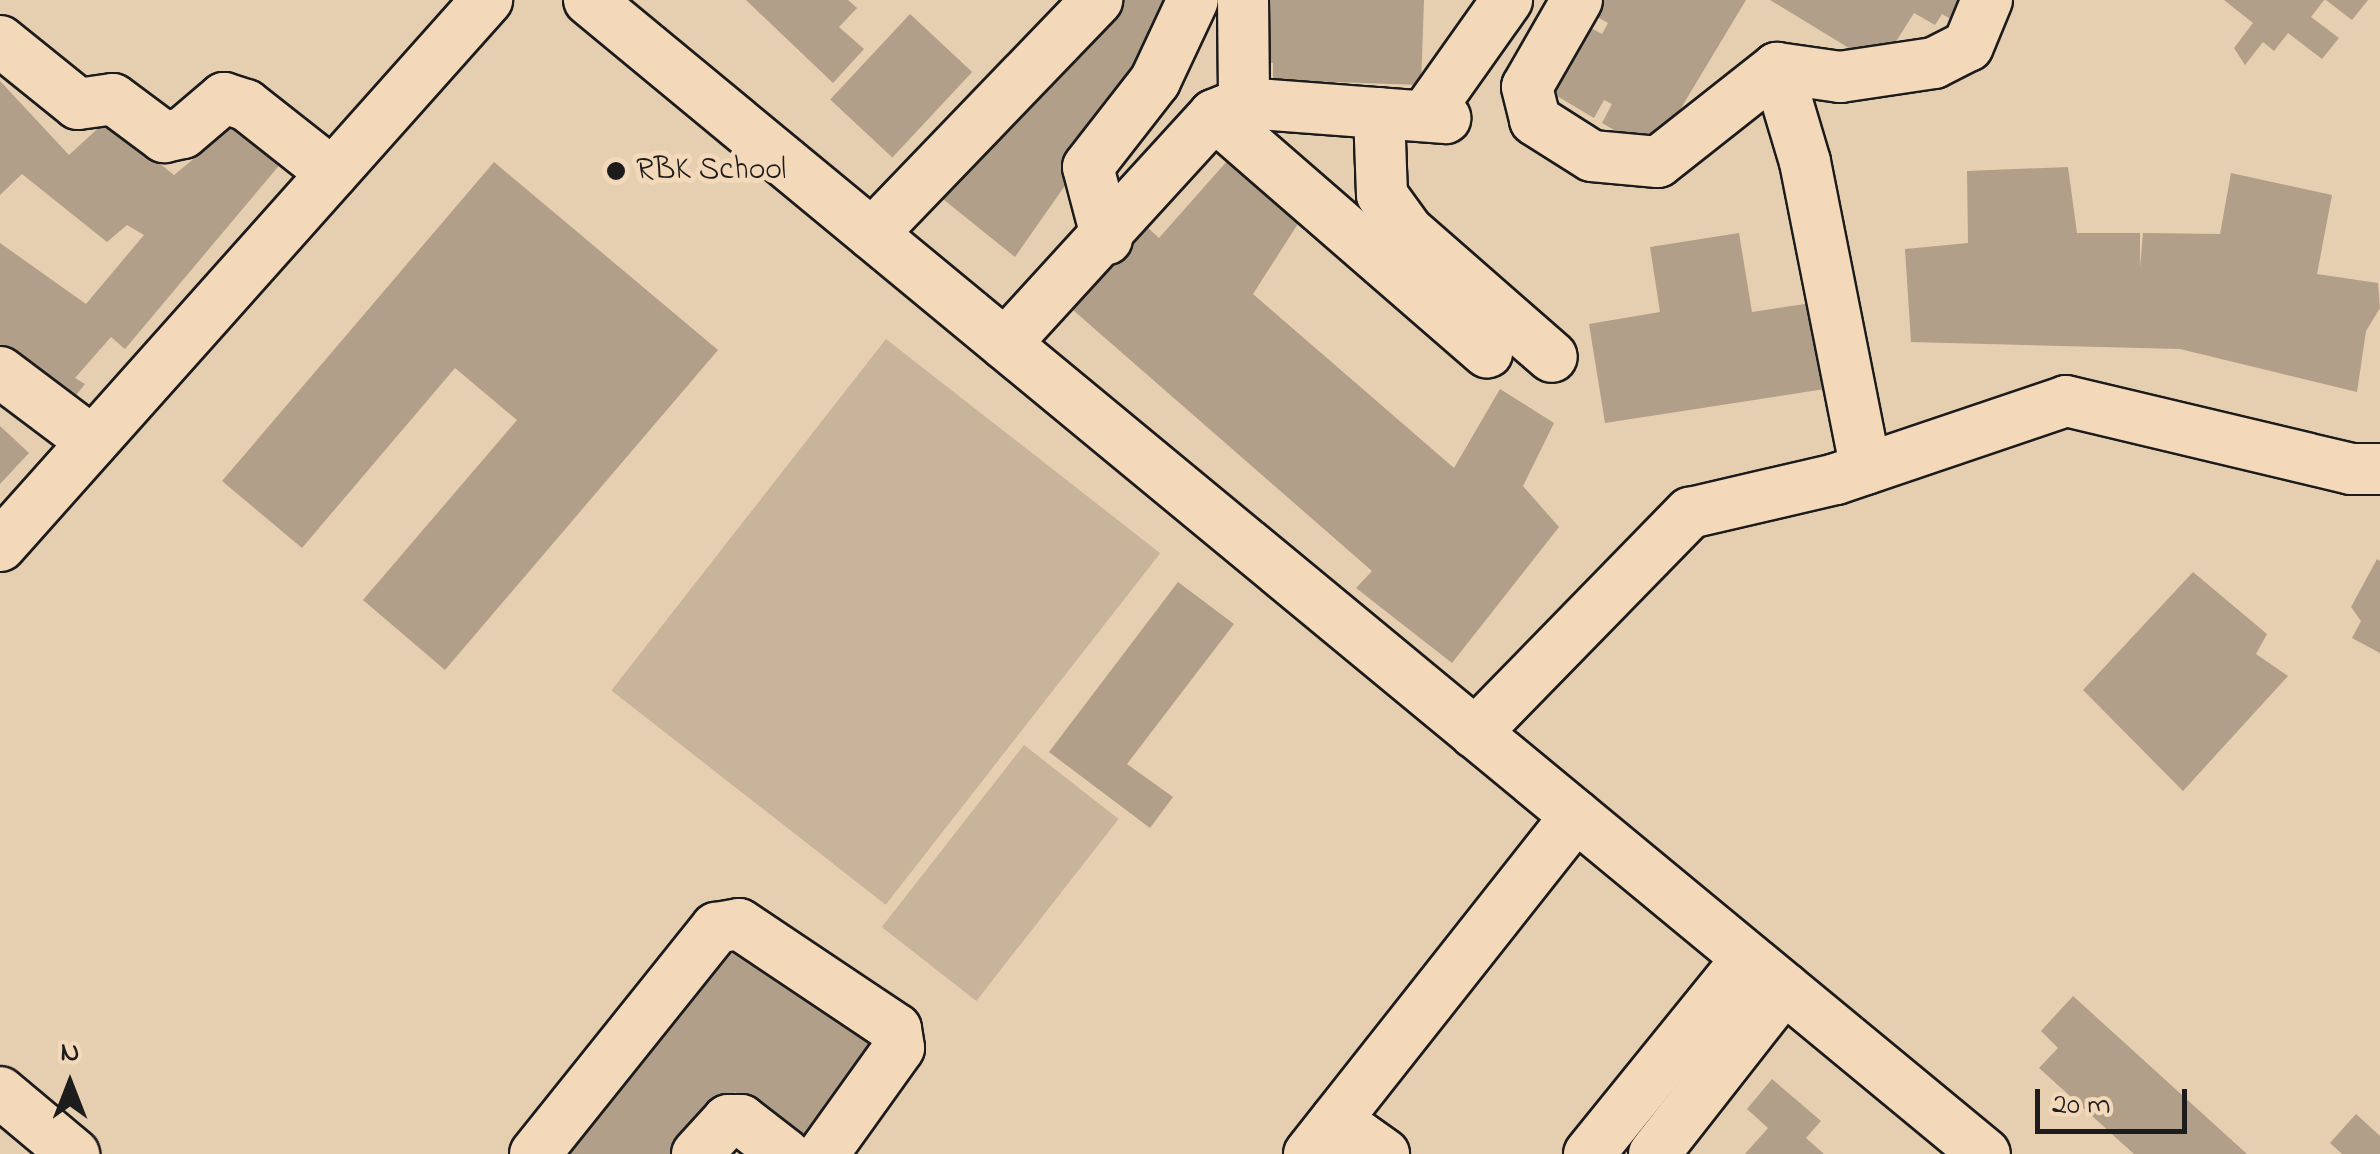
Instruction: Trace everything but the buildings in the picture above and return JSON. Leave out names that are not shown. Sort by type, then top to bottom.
[{"type":"street","points":[[0,546],[487,0]]},
{"type":"street","points":[[589,0],[1985,1154]]},
{"type":"street","points":[[872,234],[1097,0]]},
{"type":"street","points":[[1106,239],[1088,167],[1155,81],[1194,0]]},
{"type":"street","points":[[1005,344],[1229,109],[1244,0]]},
{"type":"street","points":[[1506,0],[1416,116],[1382,195],[1408,230],[1552,357]]},
{"type":"street","points":[[1577,0],[1527,87],[1534,120],[1592,156],[1658,162],[1777,68],[1840,77],[1934,63],[1968,46],[1987,0]]},
{"type":"street","points":[[0,41],[78,104],[113,100],[164,137],[183,133],[224,98],[246,105],[332,174]]},
{"type":"street","points":[[1777,68],[1805,162],[1866,470]]},
{"type":"street","points":[[1229,109],[1416,116]]},
{"type":"street","points":[[1229,109],[1488,352]]},
{"type":"street","points":[[0,372],[92,442]]},
{"type":"street","points":[[1476,732],[1690,513],[1866,470],[2066,401],[2351,468],[2380,469]]},
{"type":"street","points":[[1384,1154],[1323,1137],[1576,816]]},
{"type":"street","points":[[536,1154],[716,928],[739,924],[896,1028],[899,1048],[823,1154]]},
{"type":"street","points":[[1589,1154],[1766,973]]},
{"type":"street","points":[[1654,1154],[1766,973]]},
{"type":"street","points":[[3,1100],[74,1154]]},
{"type":"street","points":[[697,1154],[728,1120],[741,1120],[785,1154]]},
{"type":"shaded area","points":[[886,339],[1160,553],[886,905],[611,690]]},
{"type":"shaded area","points":[[1024,745],[1119,819],[976,1001],[882,927]]},
{"type":"place","name":"RBK School","points":[[616,171]]}]
